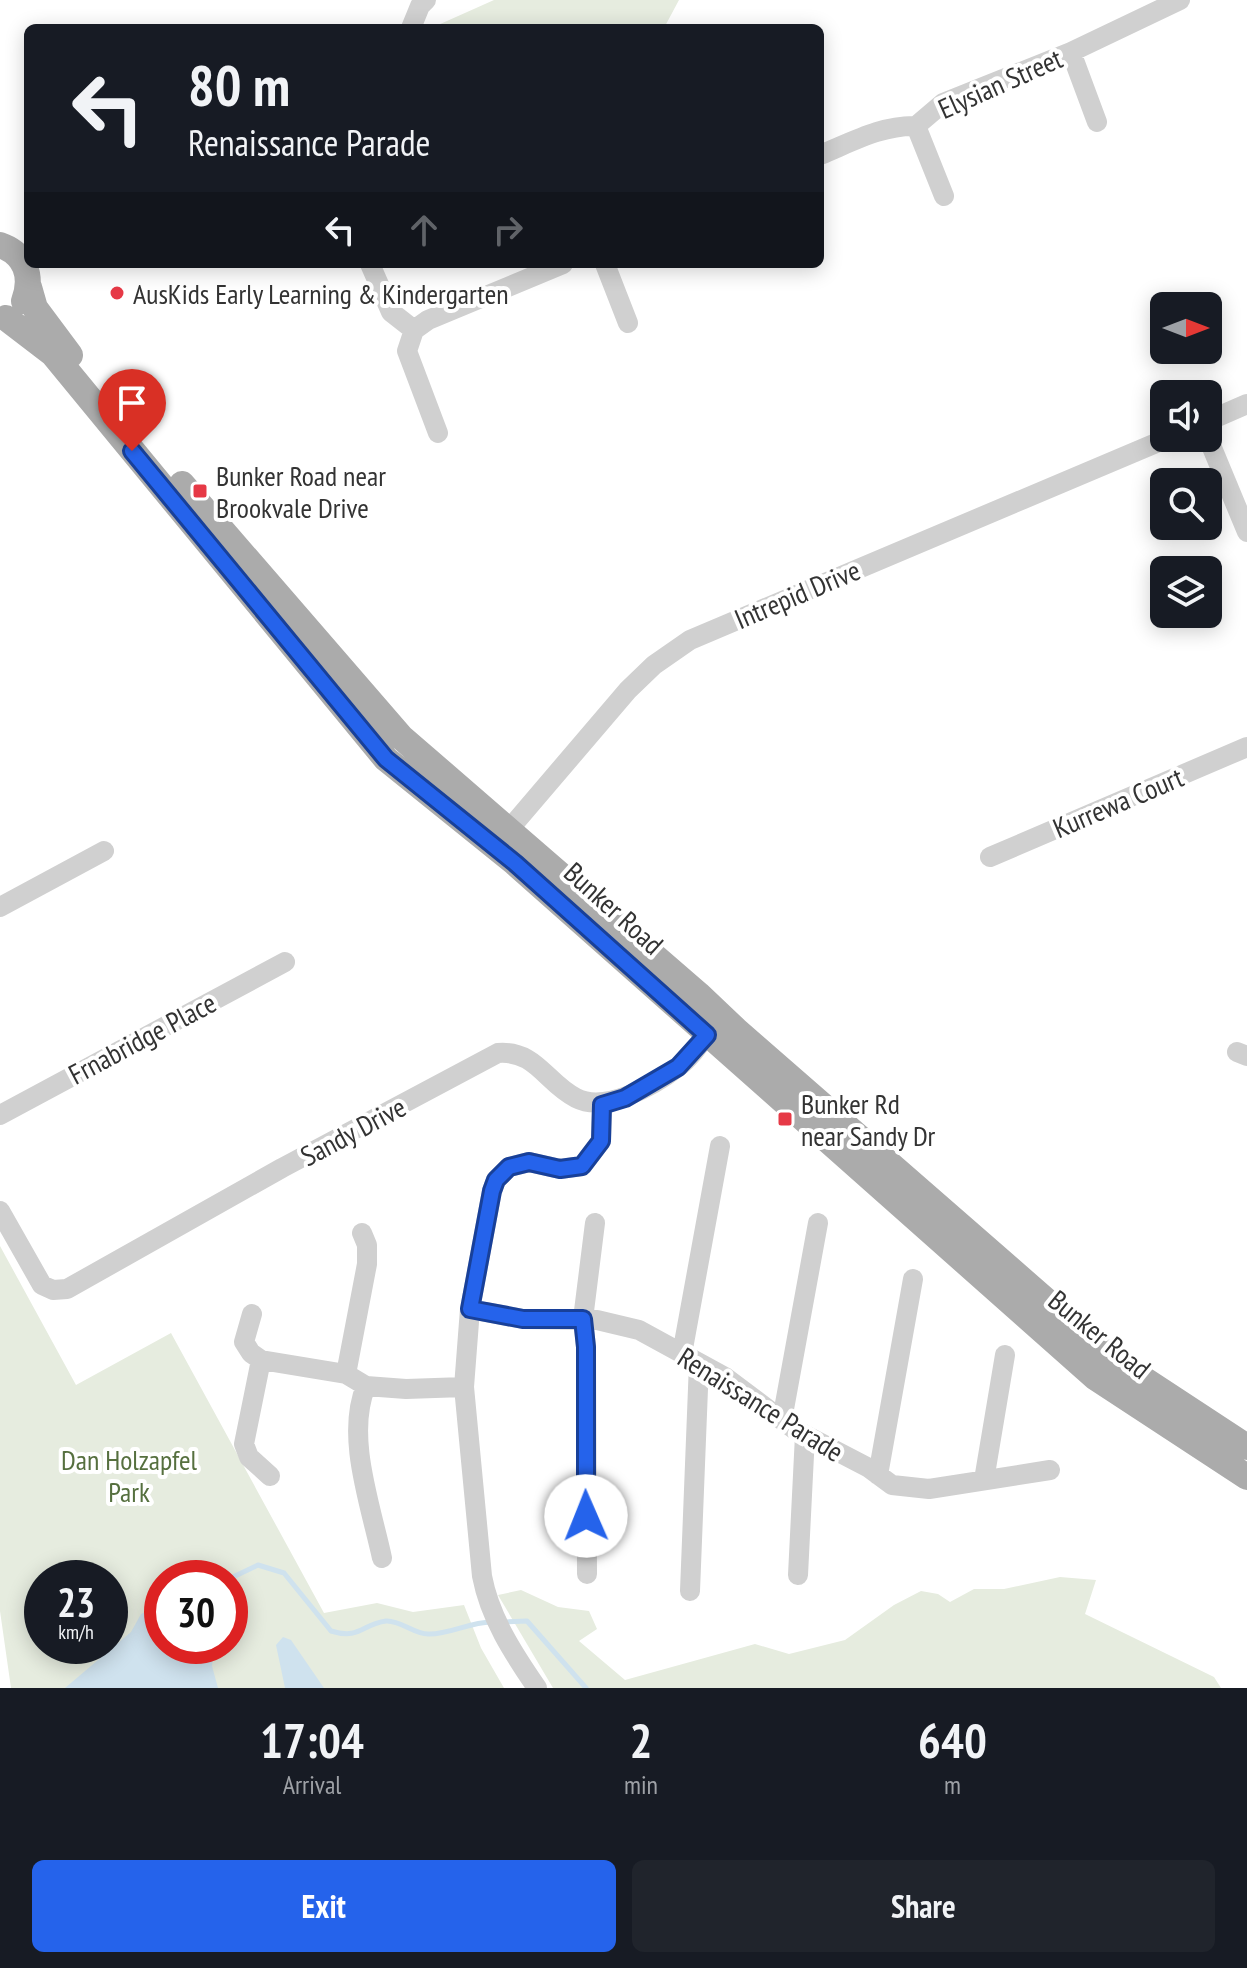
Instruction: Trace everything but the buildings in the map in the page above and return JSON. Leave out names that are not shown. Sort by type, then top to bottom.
[{"type":"main road","points":[[0,245],[24,257]]},
{"type":"main road","name":"Bunker Road","points":[[27,268],[35,308],[63,347],[401,737],[501,838],[539,884],[714,1025],[1104,1368],[1247,1477]]},
{"type":"main road","points":[[3,319],[17,310],[25,300],[29,287]]},
{"type":"main road","name":"Bunker Road","points":[[3,319],[53,354],[386,759],[501,838]]},
{"type":"main road","name":"Bunker Road","points":[[1104,1368],[1247,1447]]},
{"type":"street","points":[[413,24],[426,0]]},
{"type":"street","name":"Elysian Street","points":[[824,153],[879,130],[916,126],[943,103],[1071,52],[1180,0]]},
{"type":"street","points":[[1071,52],[1097,122]]},
{"type":"street","points":[[916,126],[944,196]]},
{"type":"street","points":[[372,268],[391,312],[414,330]]},
{"type":"street","points":[[438,433],[407,351],[414,330],[428,320],[553,268]]},
{"type":"street","points":[[607,268],[628,323]]},
{"type":"street","points":[[1222,415],[1247,404]]},
{"type":"street","name":"Intrepid Drive","points":[[501,838],[628,690],[654,665],[690,640],[1150,446]]},
{"type":"street","points":[[1214,452],[1247,532]]},
{"type":"street","name":"Kurrewa Court","points":[[990,857],[1247,747]]},
{"type":"street","points":[[0,907],[104,851]]},
{"type":"street","name":"Frnabridge Place","points":[[0,1115],[285,962]]},
{"type":"street","points":[[537,1688],[504,1636],[486,1597],[464,1387],[470,1309],[492,1191],[496,1180],[509,1167],[529,1162],[560,1169],[582,1166],[601,1141],[602,1105],[625,1098],[678,1067],[714,1025]]},
{"type":"street","name":"Sandy Drive","points":[[0,1211],[42,1285],[53,1290],[67,1289],[282,1168],[498,1053],[514,1052],[576,1099],[602,1105]]},
{"type":"street","points":[[690,1591],[691,1358],[720,1146]]},
{"type":"street","points":[[587,1574],[586,1347],[583,1319],[595,1223]]},
{"type":"street","points":[[782,1420],[818,1223]]},
{"type":"street","points":[[346,1374],[367,1264],[367,1245],[362,1233]]},
{"type":"street","points":[[878,1475],[913,1279]]},
{"type":"street","name":"Renaissance Parade","points":[[470,1309],[523,1319],[583,1319],[639,1330],[725,1377],[805,1435],[892,1485],[929,1489],[1050,1470]]},
{"type":"street","points":[[252,1314],[244,1342],[251,1353],[261,1360],[346,1374],[366,1386],[406,1389],[464,1387]]},
{"type":"street","points":[[984,1480],[1005,1355]]},
{"type":"street","points":[[261,1360],[244,1444],[249,1457],[270,1476]]},
{"type":"street","points":[[366,1386],[360,1400],[357,1440],[382,1558]]},
{"type":"street","points":[[798,1575],[805,1435]]},
{"type":"green space","points":[[494,0],[679,0],[666,24],[440,24]]},
{"type":"green space","name":"Dan Holzapfel Park","points":[[0,1246],[76,1385],[171,1333],[324,1613],[377,1603],[413,1612],[464,1605],[481,1648],[504,1688],[11,1688],[0,1611]]},
{"type":"green space","points":[[1060,1577],[1096,1580],[1085,1614],[1214,1677],[1221,1688],[553,1688],[498,1595],[521,1590],[558,1607],[589,1611],[597,1629],[579,1641],[625,1680],[755,1644],[789,1654],[845,1640],[894,1605],[921,1591],[938,1594],[950,1602],[974,1589],[1004,1589]]},
{"type":"water","points":[[144,1612],[144,1664],[212,1664],[218,1688],[65,1688],[93,1664],[128,1664],[128,1635]]},
{"type":"water","points":[[283,1637],[291,1640],[324,1688],[285,1688],[276,1645]]},
{"type":"waterway","points":[[248,1570],[258,1565],[284,1573],[331,1631],[355,1633],[386,1621],[428,1634],[491,1622]]},
{"type":"waterway","points":[[505,1622],[527,1621],[586,1688]]},
{"type":"place","name":"AusKids Early Learning & Kindergarten","points":[[117,293]]},
{"type":"place","name":"Bunker Road near Brookvale Drive","points":[[200,491]]},
{"type":"place","name":"Bunker Rd near Sandy Dr","points":[[785,1119]]},
{"type":"route","points":[[132,451],[386,759],[515,863],[707,1035],[678,1067],[625,1098],[602,1105],[601,1141],[582,1166],[560,1169],[529,1162],[509,1167],[496,1180],[492,1191],[470,1309],[523,1319],[583,1319],[586,1347],[586,1516]]}]
